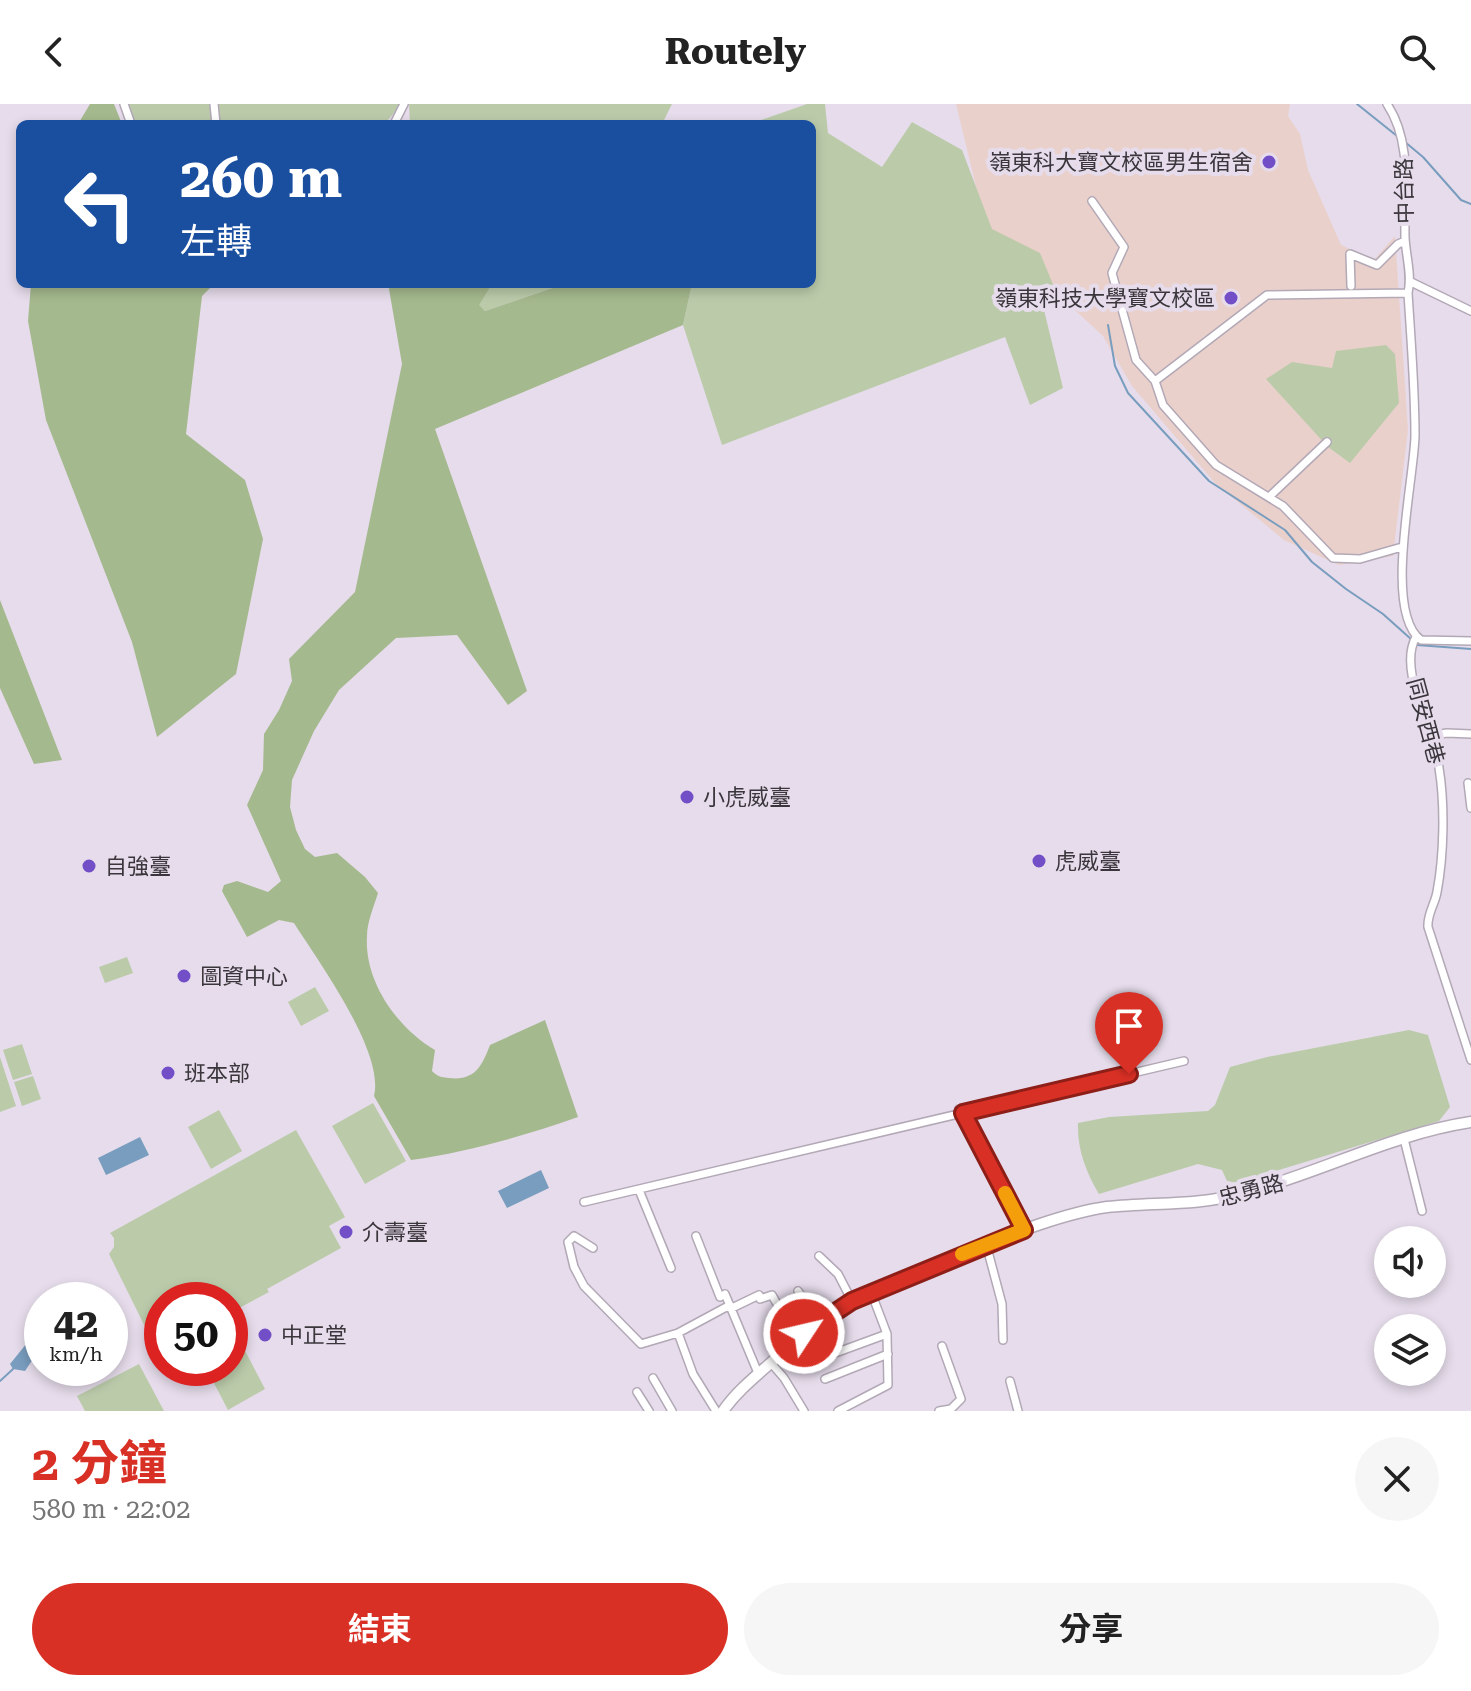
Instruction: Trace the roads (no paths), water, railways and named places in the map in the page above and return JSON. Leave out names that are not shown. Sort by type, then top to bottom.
[{"type":"main road","name":"忠勇路","points":[[723,1411],[758,1373],[804,1333],[852,1301],[986,1244],[1107,1207],[1196,1203],[1225,1198],[1318,1170],[1366,1150],[1442,1127],[1471,1122]]},
{"type":"street","name":"中台路","points":[[1387,104],[1398,124],[1403,146],[1405,241],[1411,282]]},
{"type":"street","points":[[1092,201],[1124,247],[1112,273],[1136,360],[1155,381],[1163,405],[1216,465],[1270,496],[1333,558],[1360,559],[1402,547]]},
{"type":"street","points":[[1351,286],[1350,254],[1377,265],[1405,241]]},
{"type":"street","points":[[1411,282],[1471,311]]},
{"type":"street","name":"同安西巷","points":[[1411,282],[1408,293],[1415,438],[1402,547],[1406,611],[1409,626],[1416,637],[1410,653],[1419,707],[1439,764],[1442,809],[1440,874],[1434,907],[1427,918],[1471,1060]]},
{"type":"street","points":[[1155,381],[1267,295],[1408,293]]},
{"type":"street","points":[[1270,496],[1327,442]]},
{"type":"street","points":[[1416,637],[1428,642],[1467,642]]},
{"type":"street","points":[[1429,736],[1471,734]]},
{"type":"street","points":[[1468,783],[1471,808]]},
{"type":"street","points":[[584,1202],[1184,1061]]},
{"type":"street","points":[[961,1111],[1024,1230]]},
{"type":"street","points":[[1404,1139],[1422,1211]]},
{"type":"street","points":[[639,1190],[671,1268]]},
{"type":"street","points":[[593,1248],[574,1236],[568,1242],[581,1283],[638,1343],[643,1345],[678,1333],[759,1295],[760,1299],[772,1295],[779,1312],[804,1333]]},
{"type":"street","points":[[696,1236],[720,1297],[725,1294],[758,1373]]},
{"type":"street","points":[[986,1244],[1002,1304],[1003,1340]]},
{"type":"street","points":[[819,1256],[838,1274],[852,1301]]},
{"type":"street","points":[[798,1291],[819,1322]]},
{"type":"street","points":[[838,1411],[888,1385],[887,1334],[871,1292]]},
{"type":"street","points":[[678,1333],[693,1374],[716,1411]]},
{"type":"street","points":[[827,1356],[887,1334]]},
{"type":"street","points":[[939,1411],[951,1409],[961,1399],[942,1346]]},
{"type":"street","points":[[825,1379],[888,1354]]},
{"type":"street","points":[[771,1363],[804,1411]]},
{"type":"street","points":[[653,1378],[672,1411]]},
{"type":"street","points":[[1010,1381],[1018,1411]]},
{"type":"street","points":[[637,1392],[649,1411]]},
{"type":"water","points":[[140,1137],[149,1155],[106,1175],[98,1158]]},
{"type":"water","points":[[541,1170],[549,1188],[507,1208],[498,1191]]},
{"type":"water","points":[[24,1347],[24,1371],[13,1369],[10,1364]]},
{"type":"waterway","points":[[1357,104],[1397,136]]},
{"type":"waterway","points":[[1405,142],[1423,157],[1461,200],[1471,204]]},
{"type":"waterway","points":[[1108,325],[1115,366],[1128,393],[1209,481],[1285,530],[1312,562],[1383,614],[1412,640]]},
{"type":"waterway","points":[[1417,645],[1471,649]]},
{"type":"waterway","points":[[0,1381],[13,1369]]},
{"type":"place","name":"嶺東科大寶文校區男生宿舍","points":[[1269,162]]},
{"type":"place","name":"嶺東科技大學寶文校區","points":[[1231,298]]},
{"type":"place","name":"小虎威臺","points":[[687,797]]},
{"type":"place","name":"虎威臺","points":[[1039,861]]},
{"type":"place","name":"自強臺","points":[[89,866]]},
{"type":"place","name":"圖資中心","points":[[184,976]]},
{"type":"place","name":"班本部","points":[[168,1073]]},
{"type":"place","name":"介壽臺","points":[[346,1232]]},
{"type":"place","name":"中正堂","points":[[265,1335]]}]
